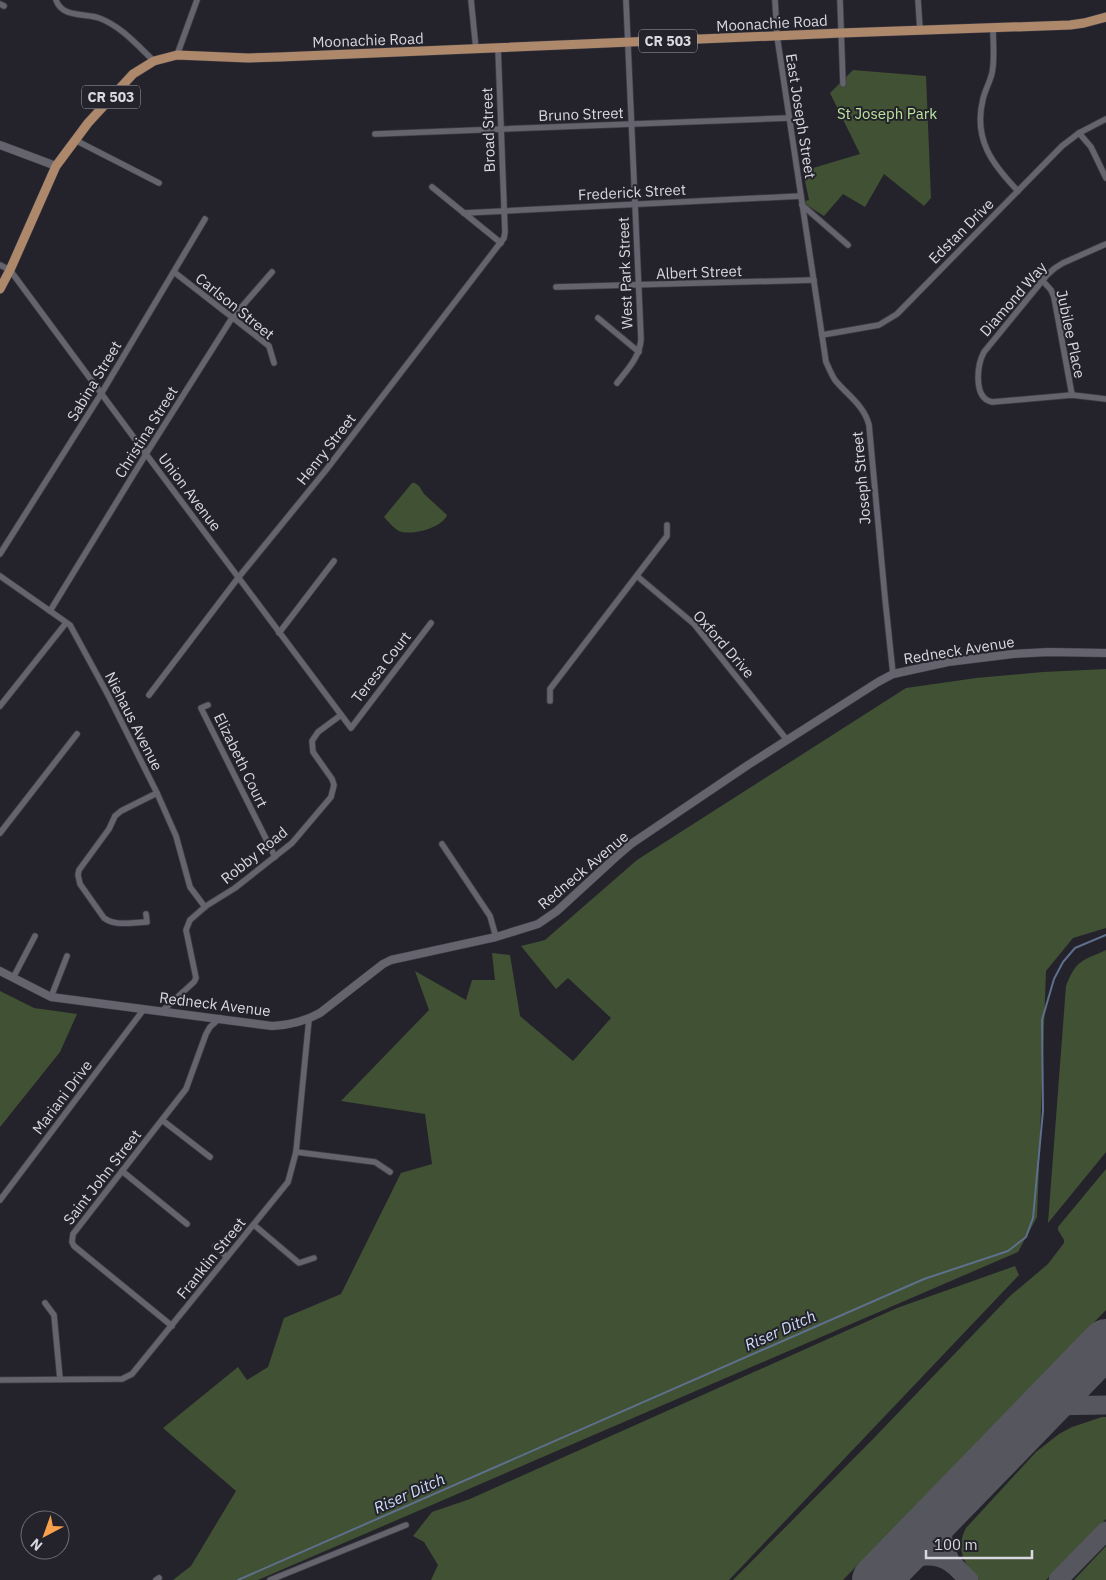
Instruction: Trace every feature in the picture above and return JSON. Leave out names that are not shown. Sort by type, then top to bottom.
[{"type":"main road","name":"Moonachie Road","points":[[177,55],[257,58],[1070,25],[1106,17]]},
{"type":"main road","name":"CR 503","points":[[0,289],[56,166],[75,140],[123,83],[142,67],[154,61],[177,55]]},
{"type":"street","points":[[56,0],[64,11],[95,17],[114,25],[154,61]]},
{"type":"street","points":[[177,55],[197,0]]},
{"type":"street","points":[[471,0],[476,49]]},
{"type":"street","name":"West Park Street","points":[[626,0],[641,339],[639,352]]},
{"type":"street","name":"East Joseph Street","points":[[775,0],[777,36],[802,205]]},
{"type":"street","points":[[840,0],[843,84]]},
{"type":"street","points":[[918,0],[920,30]]},
{"type":"street","points":[[993,28],[992,74],[983,98],[981,111],[983,136],[990,157],[996,167],[1018,191]]},
{"type":"street","name":"Broad Street","points":[[498,48],[504,211]]},
{"type":"street","name":"Bruno Street","points":[[375,134],[789,118]]},
{"type":"street","name":"Edstan Drive","points":[[822,335],[870,327],[888,320],[897,314],[1062,146],[1079,133],[1106,120]]},
{"type":"street","points":[[1079,133],[1091,147],[1106,178]]},
{"type":"street","points":[[75,140],[159,183]]},
{"type":"street","points":[[0,145],[56,166]]},
{"type":"street","points":[[432,187],[501,243]]},
{"type":"street","name":"Frederick Street","points":[[464,213],[801,196]]},
{"type":"street","points":[[802,205],[848,245]]},
{"type":"street","name":"Joseph Street","points":[[802,205],[826,362],[836,380],[867,416],[869,424],[893,674]]},
{"type":"street","name":"Henry Street","points":[[149,695],[238,578],[326,470],[501,243],[505,232],[504,211]]},
{"type":"street","name":"Sabina Street","points":[[0,554],[102,394],[205,219]]},
{"type":"street","name":"Diamond Way","points":[[1072,395],[992,402],[983,398],[980,393],[978,370],[980,358],[1042,280],[1055,268],[1106,244]]},
{"type":"street","points":[[0,265],[10,270]]},
{"type":"street","name":"Union Avenue","points":[[10,270],[351,728]]},
{"type":"street","name":"Carlson Street","points":[[174,272],[269,346],[274,363]]},
{"type":"street","name":"Christina Street","points":[[50,611],[232,318],[272,272]]},
{"type":"street","name":"Albert Street","points":[[556,287],[814,280]]},
{"type":"street","name":"Jubilee Place","points":[[1042,280],[1051,290],[1054,297],[1072,395]]},
{"type":"street","points":[[598,318],[639,352],[617,383]]},
{"type":"street","points":[[1072,395],[1106,399]]},
{"type":"street","points":[[550,701],[550,689],[667,536],[667,524]]},
{"type":"street","points":[[279,633],[334,561]]},
{"type":"street","name":"Niehaus Avenue","points":[[0,576],[70,625],[108,695],[157,793],[176,836],[190,888],[205,907]]},
{"type":"street","name":"Oxford Drive","points":[[637,576],[694,624],[787,740]]},
{"type":"street","points":[[0,706],[66,623]]},
{"type":"street","name":"Teresa Court","points":[[351,728],[431,623]]},
{"type":"street","name":"Redneck Avenue","points":[[0,971],[51,997],[272,1026],[294,1024],[320,1013],[383,964],[391,960],[496,937],[528,928],[548,919],[632,844],[787,740],[893,674],[948,662],[1013,654],[1106,652]]},
{"type":"street","name":"Elizabeth Court","points":[[208,705],[202,708],[275,857]]},
{"type":"street","name":"Robby Road","points":[[162,1011],[196,978],[197,974],[186,930],[190,920],[205,907],[235,888],[292,843],[331,797],[334,785],[332,779],[313,752],[312,741],[318,732],[341,715]]},
{"type":"street","points":[[0,833],[77,734]]},
{"type":"street","points":[[146,914],[147,922],[115,924],[109,922],[104,918],[80,884],[78,875],[79,870],[109,829],[115,816],[121,811],[157,793]]},
{"type":"street","points":[[442,844],[490,916],[496,937]]},
{"type":"street","points":[[13,978],[35,936]]},
{"type":"street","points":[[51,997],[67,956]]},
{"type":"street","name":"Mariani Drive","points":[[0,1200],[144,1009]]},
{"type":"street","name":"Saint John Street","points":[[172,1326],[74,1246],[72,1242],[73,1234],[186,1088],[206,1034],[210,1027],[220,1018]]},
{"type":"street","name":"Franklin Street","points":[[0,1380],[122,1379],[132,1374],[288,1182],[296,1152],[309,1019]]},
{"type":"street","points":[[162,1120],[210,1157]]},
{"type":"street","points":[[296,1152],[375,1162],[390,1172]]},
{"type":"street","points":[[122,1171],[187,1224]]},
{"type":"street","points":[[254,1226],[299,1263],[314,1258]]},
{"type":"street","points":[[215,1246],[227,1257]]},
{"type":"street","points":[[45,1303],[54,1315],[60,1379]]},
{"type":"street","points":[[270,1580],[406,1525]]},
{"type":"green space","name":"St Joseph Park","points":[[853,70],[926,76],[931,198],[924,206],[884,174],[865,207],[843,194],[824,216],[802,202],[809,200],[803,171],[860,154],[830,93]]},
{"type":"green space","points":[[412,483],[419,486],[424,494],[447,515],[439,524],[426,530],[419,532],[399,531],[384,517]]},
{"type":"green space","points":[[1106,669],[1106,928],[1073,938],[1046,971],[1037,1217],[1018,1252],[258,1580],[173,1580],[191,1566],[236,1491],[163,1428],[238,1367],[247,1380],[268,1367],[284,1318],[341,1294],[401,1173],[432,1164],[425,1114],[341,1101],[429,1010],[415,971],[466,1000],[472,980],[495,980],[492,953],[510,955],[520,1016],[573,1061],[611,1018],[568,978],[556,989],[521,946],[545,940],[637,860],[906,688],[976,678]]},
{"type":"green space","points":[[1106,950],[1106,1152],[1048,1223],[1066,986],[1073,971],[1081,962]]},
{"type":"green space","points":[[0,991],[34,1008],[77,1014],[60,1052],[0,1127]]},
{"type":"green space","points":[[1106,1169],[1106,1310],[843,1580],[733,1580],[874,1438],[1010,1296],[1048,1264],[1064,1243],[1058,1227]]},
{"type":"green space","points":[[1015,1266],[1019,1275],[729,1580],[431,1580],[438,1565],[424,1542],[413,1536],[432,1512],[470,1499],[897,1308]]},
{"type":"green space","points":[[1106,1417],[1106,1519],[1046,1580],[979,1580],[965,1562],[961,1549],[966,1528],[1036,1452],[1059,1434],[1072,1427]]},
{"type":"green space","points":[[1106,1546],[1106,1580],[1074,1580]]},
{"type":"waterway","name":"Riser Ditch","points":[[238,1580],[924,1279],[1008,1251],[1026,1237],[1033,1218],[1043,1111],[1042,1020],[1054,979],[1063,962],[1075,948],[1106,935]]},
{"type":"taxiway","points":[[1046,1406],[1106,1405]]},
{"type":"taxiway","points":[[950,1504],[944,1520],[942,1533],[951,1563]]},
{"type":"taxiway","points":[[1058,1580],[1106,1531]]},
{"type":"taxiway","points":[[890,1565],[913,1557],[937,1557],[951,1563],[969,1580]]},
{"type":"runway","points":[[876,1580],[1106,1343]]}]
